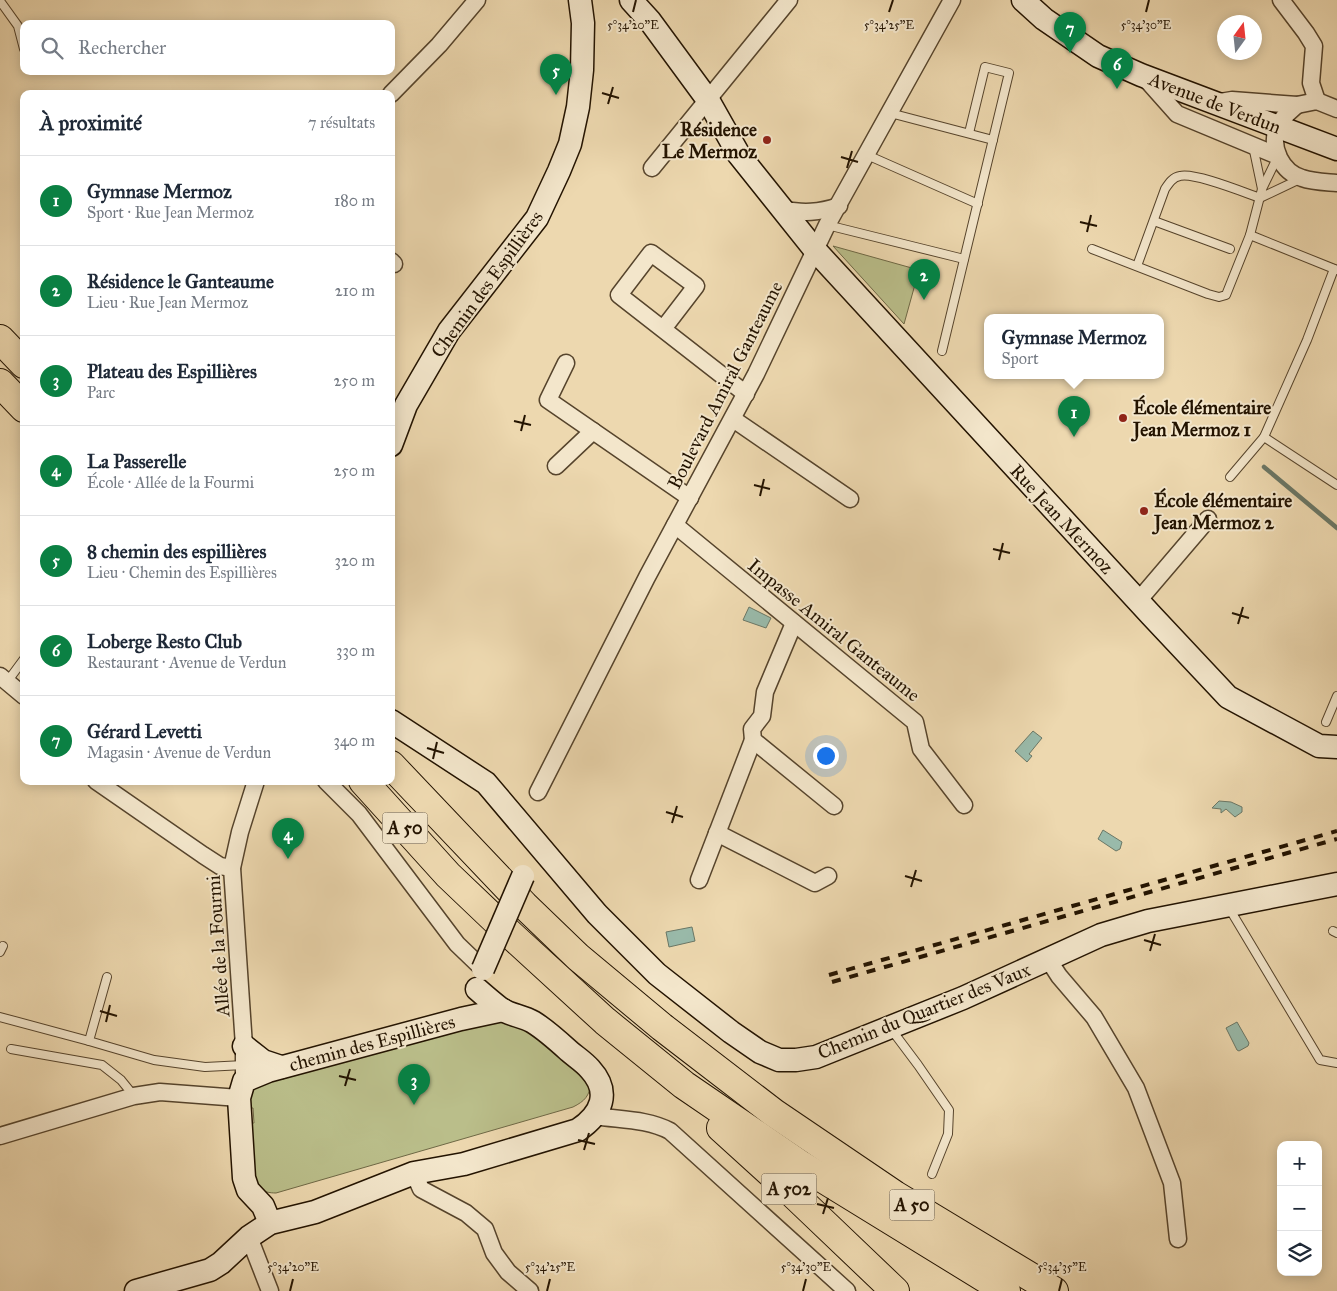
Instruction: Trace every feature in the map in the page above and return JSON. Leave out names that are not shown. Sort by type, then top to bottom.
[{"type":"highway","points":[[0,338],[20,360]]},
{"type":"highway","points":[[0,383],[20,404]]},
{"type":"highway","name":"A 50","points":[[395,769],[519,891],[578,958],[662,1027],[774,1113],[895,1195],[1054,1291]]},
{"type":"highway","name":"A 50","points":[[367,785],[448,875],[505,930],[605,1021],[684,1085],[801,1165],[1006,1291]]},
{"type":"highway","name":"A 502","points":[[684,1085],[720,1127],[786,1186],[896,1291]]},
{"type":"street","points":[[395,90],[439,45],[477,0]]},
{"type":"street","name":"Chemin des Espillières","points":[[395,435],[406,405],[449,331],[537,218],[559,171],[570,144],[578,108],[582,70],[583,23],[580,0]]},
{"type":"street","name":"Rue Jean Mermoz","points":[[631,0],[650,21],[708,100],[739,155],[815,250],[1228,697],[1319,746],[1337,747]]},
{"type":"street","points":[[652,168],[789,0]]},
{"type":"street","name":"Boulevard Amiral Ganteaume","points":[[538,792],[675,525],[746,394],[828,225],[952,0]]},
{"type":"street","name":"Avenue de Verdun","points":[[1023,0],[1044,19],[1090,51],[1141,75],[1337,150]]},
{"type":"street","points":[[1281,0],[1314,46],[1311,83],[1317,101]]},
{"type":"street","points":[[1141,75],[1177,114],[1278,156]]},
{"type":"street","points":[[1213,103],[1232,100],[1297,105],[1317,101],[1337,109]]},
{"type":"street","points":[[1297,105],[1285,114],[1277,128],[1275,141],[1278,156],[1287,170],[1302,178],[1337,183]]},
{"type":"street","points":[[1318,181],[1337,173]]},
{"type":"street","points":[[783,210],[823,211],[838,206]]},
{"type":"street","points":[[663,329],[696,286],[650,253],[619,295],[746,394]]},
{"type":"street","points":[[566,363],[548,400],[690,498]]},
{"type":"street","points":[[732,419],[850,500]]},
{"type":"street","points":[[556,466],[592,431]]},
{"type":"street","points":[[1138,601],[1208,519]]},
{"type":"street","name":"Impasse Amiral Ganteaume","points":[[675,525],[915,722],[921,749],[964,805]]},
{"type":"street","points":[[699,880],[753,740],[752,730],[762,716],[764,692],[794,623]]},
{"type":"street","points":[[4,679],[20,693]]},
{"type":"street","points":[[395,724],[486,783],[548,856],[534,864],[519,891],[461,1018]]},
{"type":"street","points":[[753,740],[834,806]]},
{"type":"street","points":[[102,785],[220,866],[232,868]]},
{"type":"street","name":"Allée de la Fourmi","points":[[243,1073],[232,868],[240,832],[255,785]]},
{"type":"street","points":[[136,1291],[210,1270],[221,1263],[249,1237],[270,1223],[315,1212],[414,1173],[464,1164],[578,1130],[595,1116],[601,1106],[602,1097],[599,1082],[591,1070],[534,1022],[503,1010],[457,944],[358,814],[330,785]]},
{"type":"street","points":[[717,833],[815,882],[828,876]]},
{"type":"street","name":"Chemin du Quartier des Vaux","points":[[548,856],[597,914],[657,974],[731,1032],[760,1052],[779,1060],[816,1057],[962,998],[1111,932],[1148,921],[1228,907],[1337,884]]},
{"type":"street","points":[[1048,959],[1059,976],[1094,1017],[1136,1088],[1172,1183],[1178,1238]]},
{"type":"street","name":"chemin des Espillières","points":[[243,1073],[268,1071],[461,1018],[503,1010]]},
{"type":"street","points":[[0,1136],[134,1096],[243,1073],[263,1060],[281,1067]]},
{"type":"street","points":[[243,1073],[244,1178],[248,1190],[262,1206],[270,1223]]},
{"type":"street","points":[[595,1116],[646,1122],[670,1131],[847,1291]]},
{"type":"street","points":[[414,1173],[421,1189],[466,1212],[485,1229],[494,1253],[508,1272],[530,1291]]},
{"type":"street","points":[[249,1237],[270,1291]]},
{"type":"lane","points":[[0,1],[18,26],[20,34]]},
{"type":"lane","points":[[942,351],[1009,73],[985,67],[968,134]]},
{"type":"lane","points":[[890,113],[993,140]]},
{"type":"lane","points":[[1253,146],[1262,190]]},
{"type":"lane","points":[[867,155],[978,204]]},
{"type":"lane","points":[[1092,249],[1208,294],[1219,297],[1226,295],[1250,234],[1262,190],[1278,156]]},
{"type":"lane","points":[[1137,266],[1165,189],[1178,176],[1194,176],[1260,198],[1302,178]]},
{"type":"lane","points":[[1154,221],[1230,249]]},
{"type":"lane","points":[[828,225],[964,259]]},
{"type":"lane","points":[[1230,477],[1264,437],[1336,270],[1250,234]]},
{"type":"lane","points":[[1264,437],[1337,485]]},
{"type":"lane","points":[[4,679],[20,663]]},
{"type":"lane","points":[[1326,722],[1337,696]]},
{"type":"lane","points":[[1228,907],[1320,1060],[1337,1064]]},
{"type":"lane","points":[[89,1041],[107,976]]},
{"type":"lane","points":[[0,1017],[154,1060],[243,1073]]},
{"type":"lane","points":[[890,1027],[949,1110],[948,1134],[932,1174]]},
{"type":"lane","points":[[11,1049],[102,1065],[121,1080],[134,1096]]},
{"type":"green space","points":[[833,246],[919,270],[904,324]]},
{"type":"green space","points":[[482,1020],[519,1021],[591,1084],[586,1098],[573,1107],[276,1193],[260,1189],[254,1182],[250,1157],[249,1123],[254,1123],[253,1108],[249,1108],[249,1096],[254,1085]]},
{"type":"shaded area","points":[[749,607],[771,618],[766,628],[743,620]]},
{"type":"shaded area","points":[[1033,731],[1042,738],[1029,754],[1032,756],[1027,762],[1015,751]]},
{"type":"shaded area","points":[[1219,801],[1231,802],[1242,807],[1242,812],[1235,817],[1226,809],[1221,813],[1221,809],[1212,808]]},
{"type":"shaded area","points":[[1103,830],[1122,842],[1120,849],[1116,851],[1098,839]]},
{"type":"shaded area","points":[[692,927],[695,941],[669,947],[666,932]]},
{"type":"shaded area","points":[[1237,1022],[1249,1043],[1248,1046],[1239,1051],[1226,1028]]},
{"type":"waterway","points":[[1264,467],[1337,528]]},
{"type":"railway","points":[[829,975],[1337,831]]},
{"type":"railway","points":[[832,982],[1337,839]]},
{"type":"place","name":"Gérard Levetti","points":[[1070,53]]},
{"type":"place","name":"Loberge Resto Club","points":[[1117,89]]},
{"type":"place","name":"8 chemin des espillières","points":[[556,95]]},
{"type":"place","name":"Résidence Le Mermoz","points":[[767,140]]},
{"type":"place","name":"Résidence le Ganteaume","points":[[924,300]]},
{"type":"place","name":"École élémentaire Jean Mermoz 1","points":[[1123,418]]},
{"type":"place","name":"Gymnase Mermoz","points":[[1074,437]]},
{"type":"place","name":"École élémentaire Jean Mermoz 2","points":[[1144,511]]},
{"type":"place","name":"La Passerelle","points":[[288,859]]},
{"type":"place","name":"Plateau des Espillières","points":[[414,1105]]}]
